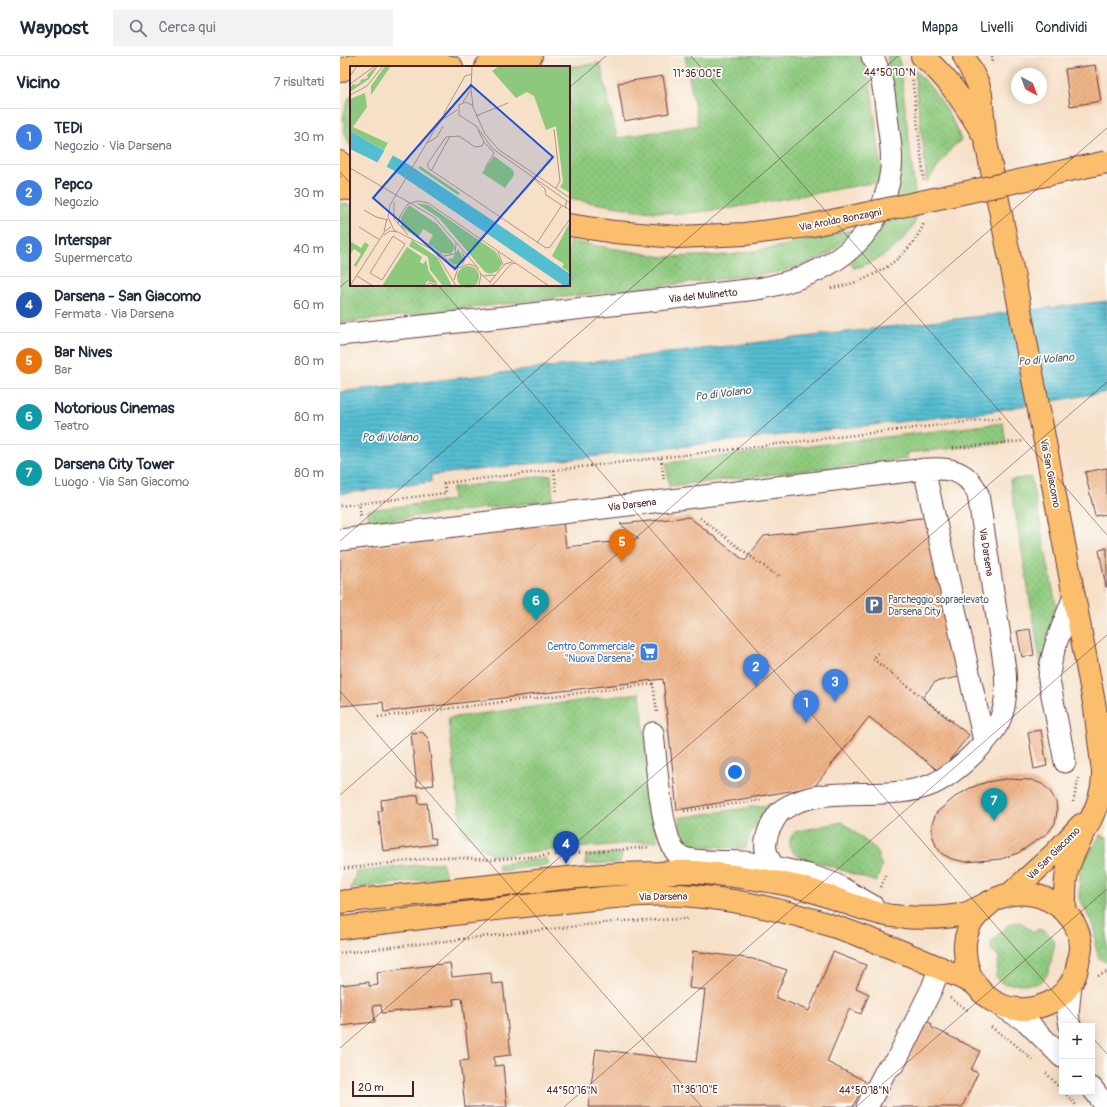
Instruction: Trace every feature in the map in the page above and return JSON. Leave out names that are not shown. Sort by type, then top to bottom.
[{"type":"main road","points":[[340,71],[346,66],[360,60],[383,56],[446,66]]},
{"type":"main road","points":[[489,66],[523,56]]},
{"type":"main road","points":[[922,56],[942,76],[966,106],[985,137]]},
{"type":"main road","points":[[964,56],[978,84],[981,95],[985,137]]},
{"type":"main road","name":"Via San Giacomo","points":[[985,137],[1015,283],[1095,708],[1103,772],[1101,812],[1068,868],[1065,888],[1065,911]]},
{"type":"main road","points":[[340,162],[350,169]]},
{"type":"main road","name":"Via Aroldo Bonzagni","points":[[570,225],[620,233],[678,237],[745,234],[808,226],[1107,162]]},
{"type":"main road","points":[[340,188],[350,189]]},
{"type":"main road","name":"Via San Giacomo","points":[[1002,897],[1101,812]]},
{"type":"main road","name":"Via Darsena","points":[[343,900],[598,875],[692,872],[798,887],[891,916],[941,917],[965,913],[1002,897],[1034,894],[1053,901],[1065,911],[1076,928],[1081,948],[1076,974],[1071,983],[1053,1001],[1029,1009],[1014,1009],[998,1004],[984,995],[973,983],[966,965],[964,943],[971,924],[982,910],[1002,897]]},
{"type":"main road","name":"Via Darsena","points":[[340,928],[552,903],[656,895],[694,896],[770,908],[806,917],[891,947],[940,967],[973,983]]},
{"type":"street","name":"Via del Mulinetto","points":[[340,336],[757,289],[792,282],[818,272],[844,255],[867,232],[880,211],[889,184],[891,149],[883,86],[872,56]]},
{"type":"street","name":"Via Darsena","points":[[340,540],[670,492],[924,469],[940,469],[960,473],[973,484],[978,494],[1005,669],[1006,694],[1002,716],[994,731],[984,741],[953,771],[933,784],[906,792],[826,796],[801,801],[781,811],[772,823],[766,838],[766,855],[774,867],[809,875],[835,884],[891,916]]},
{"type":"street","points":[[924,469],[984,741]]},
{"type":"street","points":[[1072,767],[1049,680],[1049,671],[1074,596]]},
{"type":"street","points":[[655,723],[666,831],[675,852],[680,857],[691,859],[744,862],[774,867]]},
{"type":"street","points":[[867,1107],[886,1070],[894,1063],[932,988],[940,967]]},
{"type":"street","points":[[1069,1023],[1068,1015],[1071,983]]},
{"type":"street","points":[[998,1004],[1026,1022],[1059,1054]]},
{"type":"street","points":[[1095,1092],[1107,1107]]},
{"type":"path","points":[[340,506],[446,493],[444,483],[1000,418]]},
{"type":"path","points":[[952,448],[1030,440]]},
{"type":"path","points":[[661,458],[670,492],[778,578],[780,575]]},
{"type":"path","points":[[554,470],[557,499]]},
{"type":"path","points":[[354,516],[360,516],[359,503]]},
{"type":"path","points":[[878,653],[873,658],[954,722]]},
{"type":"path","points":[[378,717],[653,684],[655,723]]},
{"type":"path","points":[[1071,807],[1072,767]]},
{"type":"path","points":[[679,811],[763,800]]},
{"type":"path","points":[[881,889],[887,872]]},
{"type":"path","points":[[340,953],[621,921],[695,919]]},
{"type":"path","points":[[932,988],[971,1013]]},
{"type":"path","points":[[989,1026],[1016,1045],[1033,1060]]},
{"type":"path","points":[[1044,1071],[1059,1087]]},
{"type":"path","points":[[1067,1095],[1078,1107]]},
{"type":"green space","points":[[685,56],[860,56],[870,80],[883,181],[732,208],[681,214],[643,211],[570,199],[570,67],[600,63],[617,138],[698,125]]},
{"type":"green space","points":[[887,56],[899,56],[917,209],[916,217],[910,231],[897,246],[880,258],[854,268],[850,264],[852,257],[877,235],[886,222],[894,199],[901,153]]},
{"type":"green space","points":[[914,69],[942,102],[961,140],[951,149],[927,182]]},
{"type":"green space","points":[[350,96],[350,146],[344,127],[345,108]]},
{"type":"green space","points":[[340,203],[350,205],[350,286],[570,286],[570,241],[664,257],[730,255],[772,248],[855,229],[831,253],[804,265],[780,272],[340,323]]},
{"type":"green space","points":[[1003,423],[1006,443],[906,453],[907,459],[669,486],[666,463]]},
{"type":"green space","points":[[551,475],[553,500],[369,522],[368,510],[453,500],[452,488]]},
{"type":"green space","points":[[1031,477],[1056,605],[1042,672],[1010,480]]},
{"type":"green space","points":[[640,693],[657,841],[492,855],[462,832],[448,718]]},
{"type":"green space","points":[[780,803],[768,812],[754,827],[746,848],[684,845],[678,818]]},
{"type":"green space","points":[[842,822],[877,850],[882,866],[876,882],[824,864],[804,859],[796,855],[791,849],[790,841],[795,832]]},
{"type":"green space","points":[[1101,835],[1107,837],[1107,963],[1099,958],[1095,945],[1095,929],[1079,898],[1082,862]]},
{"type":"green space","points":[[622,853],[620,863],[585,864],[586,856]]},
{"type":"green space","points":[[546,858],[548,865],[499,871],[498,864]]},
{"type":"green space","points":[[442,862],[446,877],[351,889],[356,872]]},
{"type":"green space","points":[[1015,922],[1022,923],[1033,932],[1039,929],[1044,931],[1051,936],[1055,944],[1048,972],[1041,981],[1036,984],[1003,984],[996,976],[999,957],[991,950],[991,942],[1007,926]]},
{"type":"water","name":"Po di Volano","points":[[1107,301],[1107,392],[987,412],[431,475],[431,482],[340,494],[340,392]]},
{"type":"building","points":[[1095,65],[1101,101],[1070,106],[1065,69]]},
{"type":"building","points":[[663,76],[669,113],[624,121],[618,83]]},
{"type":"building","points":[[1107,468],[1107,514],[1095,516],[1085,472]]},
{"type":"building","name":"Centro Commerciale \"Nuova Darsena\"","points":[[689,517],[745,561],[764,536],[930,517],[963,676],[935,682],[922,698],[969,735],[940,772],[869,717],[814,787],[677,810],[663,679],[384,712],[383,702],[340,706],[340,551],[563,522],[566,547],[639,539],[620,524]]},
{"type":"building","points":[[1107,548],[1107,587],[1106,587],[1099,550]]},
{"type":"building","points":[[1030,629],[1034,655],[1022,657],[1017,631]]},
{"type":"building","points":[[1041,730],[1047,766],[1034,769],[1028,732]]},
{"type":"building","points":[[422,732],[428,738],[434,785],[417,787],[411,733]]},
{"type":"building","points":[[1005,779],[1032,780],[1042,784],[1050,791],[1056,802],[1057,812],[1055,823],[1048,833],[1018,853],[1001,859],[966,862],[952,859],[942,854],[936,846],[932,834],[932,824],[936,813],[955,797],[970,788],[987,782]]},
{"type":"building","points":[[418,795],[419,804],[427,803],[431,838],[435,838],[436,844],[383,851],[378,811],[382,810],[381,800]]},
{"type":"building","points":[[693,951],[753,959],[787,970],[775,997],[809,1011],[833,952],[866,965],[856,988],[869,994],[861,1014],[849,1009],[827,1062],[865,1081],[853,1107],[588,1107],[596,1049],[696,1062],[705,990],[689,988]]},
{"type":"building","points":[[450,963],[452,977],[491,973],[492,984],[503,983],[511,1055],[494,1057],[495,1066],[503,1065],[507,1107],[465,1107],[460,1061],[469,1060],[462,998],[453,999],[454,1005],[382,1013],[381,1005],[373,1006],[375,1022],[340,1026],[340,985],[369,982],[369,986],[378,985],[377,972]]},
{"type":"building","points":[[921,1018],[932,1024],[931,1027],[980,1051],[971,1070],[978,1073],[962,1107],[878,1107]]},
{"type":"place","name":"Bar Nives","points":[[622,562]]},
{"type":"place","name":"Parcheggio sopraelevato Darsena City","points":[[874,605]]},
{"type":"place","name":"Notorious Cinemas","points":[[536,621]]},
{"type":"place","name":"Centro Commerciale \"Nuova Darsena\"","points":[[649,652]]},
{"type":"place","name":"Pepco","points":[[756,687]]},
{"type":"place","name":"Interspar","points":[[835,702]]},
{"type":"place","name":"TEDi","points":[[806,723]]},
{"type":"place","name":"Darsena City Tower","points":[[994,821]]},
{"type":"place","name":"Darsena - San Giacomo","points":[[566,864]]}]
